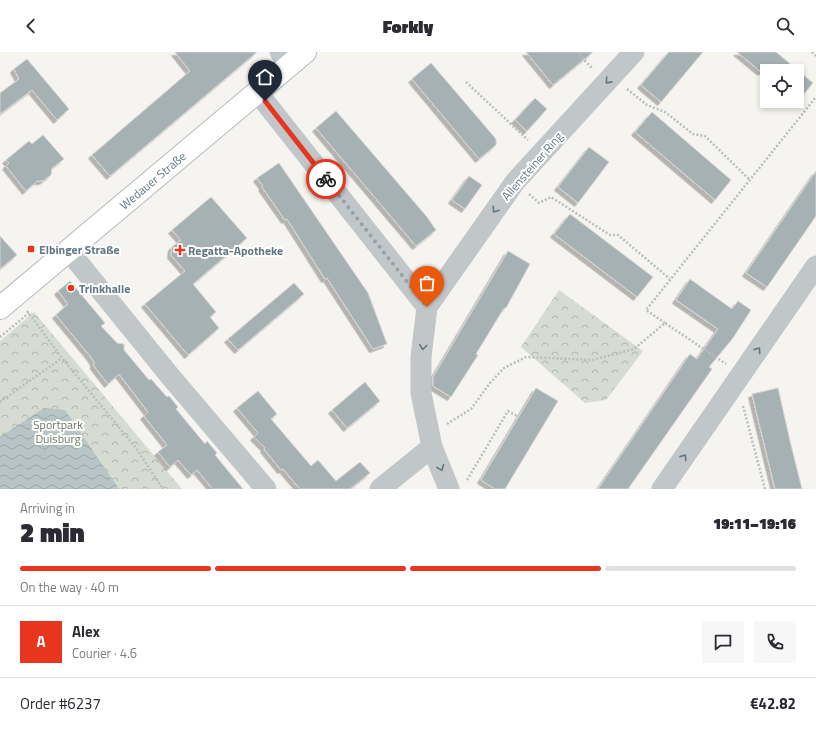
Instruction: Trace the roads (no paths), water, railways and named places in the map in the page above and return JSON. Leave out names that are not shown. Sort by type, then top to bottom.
[{"type":"main road","name":"Wedauer Straße","points":[[7,302],[258,93],[292,56]]},
{"type":"street","name":"Allensteiner Ring","points":[[457,486],[432,447],[421,393],[421,357],[427,307],[515,182],[634,52]]},
{"type":"street","points":[[258,93],[427,307]]},
{"type":"street","points":[[68,250],[170,376],[266,489]]},
{"type":"street","points":[[662,489],[816,266]]},
{"type":"street","points":[[380,489],[432,447]]},
{"type":"water","points":[[44,408],[65,410],[119,489],[0,489],[0,437]]},
{"type":"place","name":"Elbinger Straße","points":[[31,249]]},
{"type":"place","name":"Regatta-Apotheke","points":[[180,250]]},
{"type":"place","name":"Trinkhalle","points":[[71,288]]},
{"type":"park label","name":"Sportpark Duisburg","points":[[58,431]]}]
